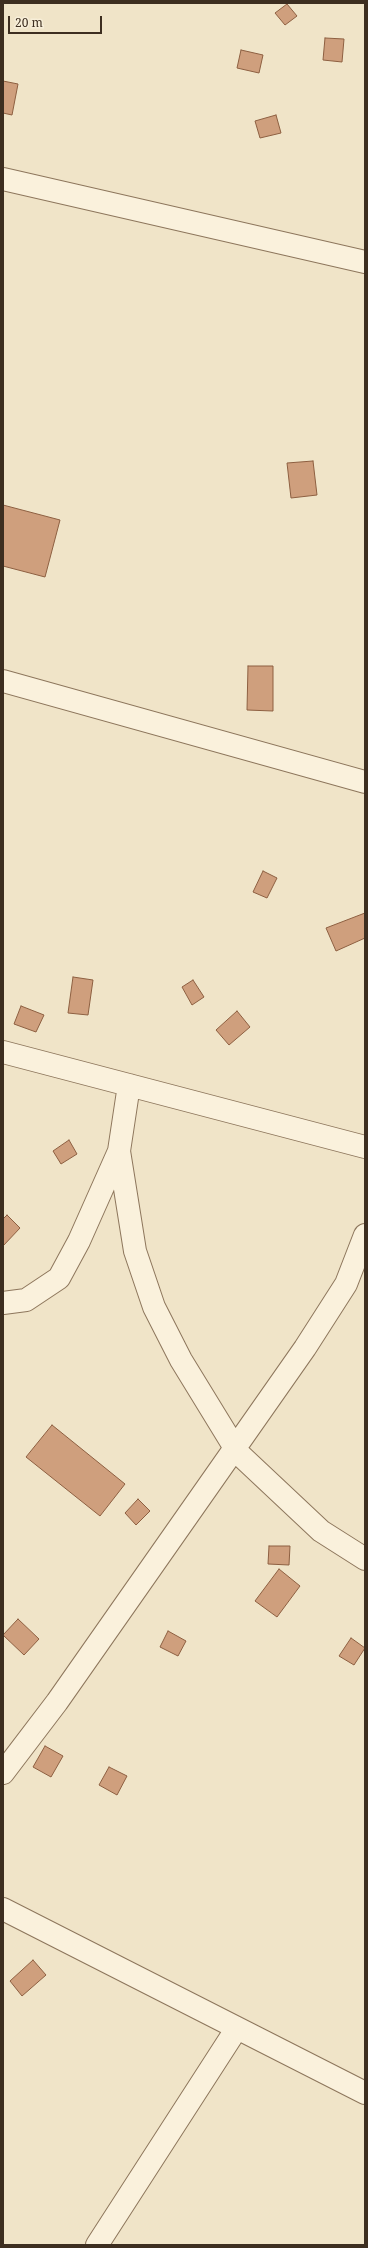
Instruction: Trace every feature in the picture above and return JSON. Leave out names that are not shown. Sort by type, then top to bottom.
[{"type":"street","points":[[3,180],[365,262]]},
{"type":"street","points":[[3,681],[365,782]]},
{"type":"street","points":[[3,1052],[365,1147]]},
{"type":"street","points":[[3,1303],[26,1300],[59,1278],[79,1241],[119,1151],[129,1085]]},
{"type":"street","points":[[119,1151],[135,1251],[154,1308],[181,1360],[235,1448],[270,1485],[321,1531],[365,1559]]},
{"type":"street","points":[[3,1773],[57,1702],[235,1448],[346,1284],[365,1235]]},
{"type":"street","points":[[3,1908],[365,2093]]},
{"type":"street","points":[[96,2245],[237,2028]]},
{"type":"building","points":[[287,4],[297,16],[285,25],[275,13]]},
{"type":"building","points":[[325,38],[344,39],[342,62],[323,60]]},
{"type":"building","points":[[241,50],[263,55],[259,73],[237,68]]},
{"type":"building","points":[[3,81],[18,84],[12,115],[3,113]]},
{"type":"building","points":[[276,115],[281,133],[260,138],[255,121]]},
{"type":"building","points":[[313,461],[317,495],[291,498],[287,463]]},
{"type":"building","points":[[3,505],[60,520],[45,577],[3,566]]},
{"type":"building","points":[[248,666],[273,666],[273,711],[247,710]]},
{"type":"building","points":[[263,871],[277,878],[267,898],[253,892]]},
{"type":"building","points":[[365,913],[365,938],[336,951],[326,928]]},
{"type":"building","points":[[73,977],[93,980],[88,1015],[68,1013]]},
{"type":"building","points":[[193,980],[204,997],[192,1005],[182,987]]},
{"type":"building","points":[[21,1006],[44,1015],[36,1032],[14,1024]]},
{"type":"building","points":[[237,1011],[250,1027],[229,1045],[216,1030]]},
{"type":"building","points":[[69,1140],[77,1154],[61,1164],[53,1151]]},
{"type":"building","points":[[7,1215],[20,1228],[3,1246],[3,1219]]},
{"type":"building","points":[[52,1425],[125,1484],[100,1516],[26,1457]]},
{"type":"building","points":[[138,1499],[150,1511],[136,1525],[125,1513]]},
{"type":"building","points":[[269,1546],[290,1546],[289,1565],[268,1564]]},
{"type":"building","points":[[279,1569],[300,1586],[277,1617],[255,1601]]},
{"type":"building","points":[[18,1619],[39,1639],[24,1655],[3,1635]]},
{"type":"building","points":[[168,1631],[186,1641],[178,1656],[160,1647]]},
{"type":"building","points":[[351,1638],[365,1648],[354,1665],[339,1656]]},
{"type":"building","points":[[45,1746],[63,1756],[51,1777],[33,1767]]},
{"type":"building","points":[[109,1767],[127,1776],[117,1795],[99,1785]]},
{"type":"building","points":[[33,1960],[46,1975],[22,1996],[10,1981]]}]
